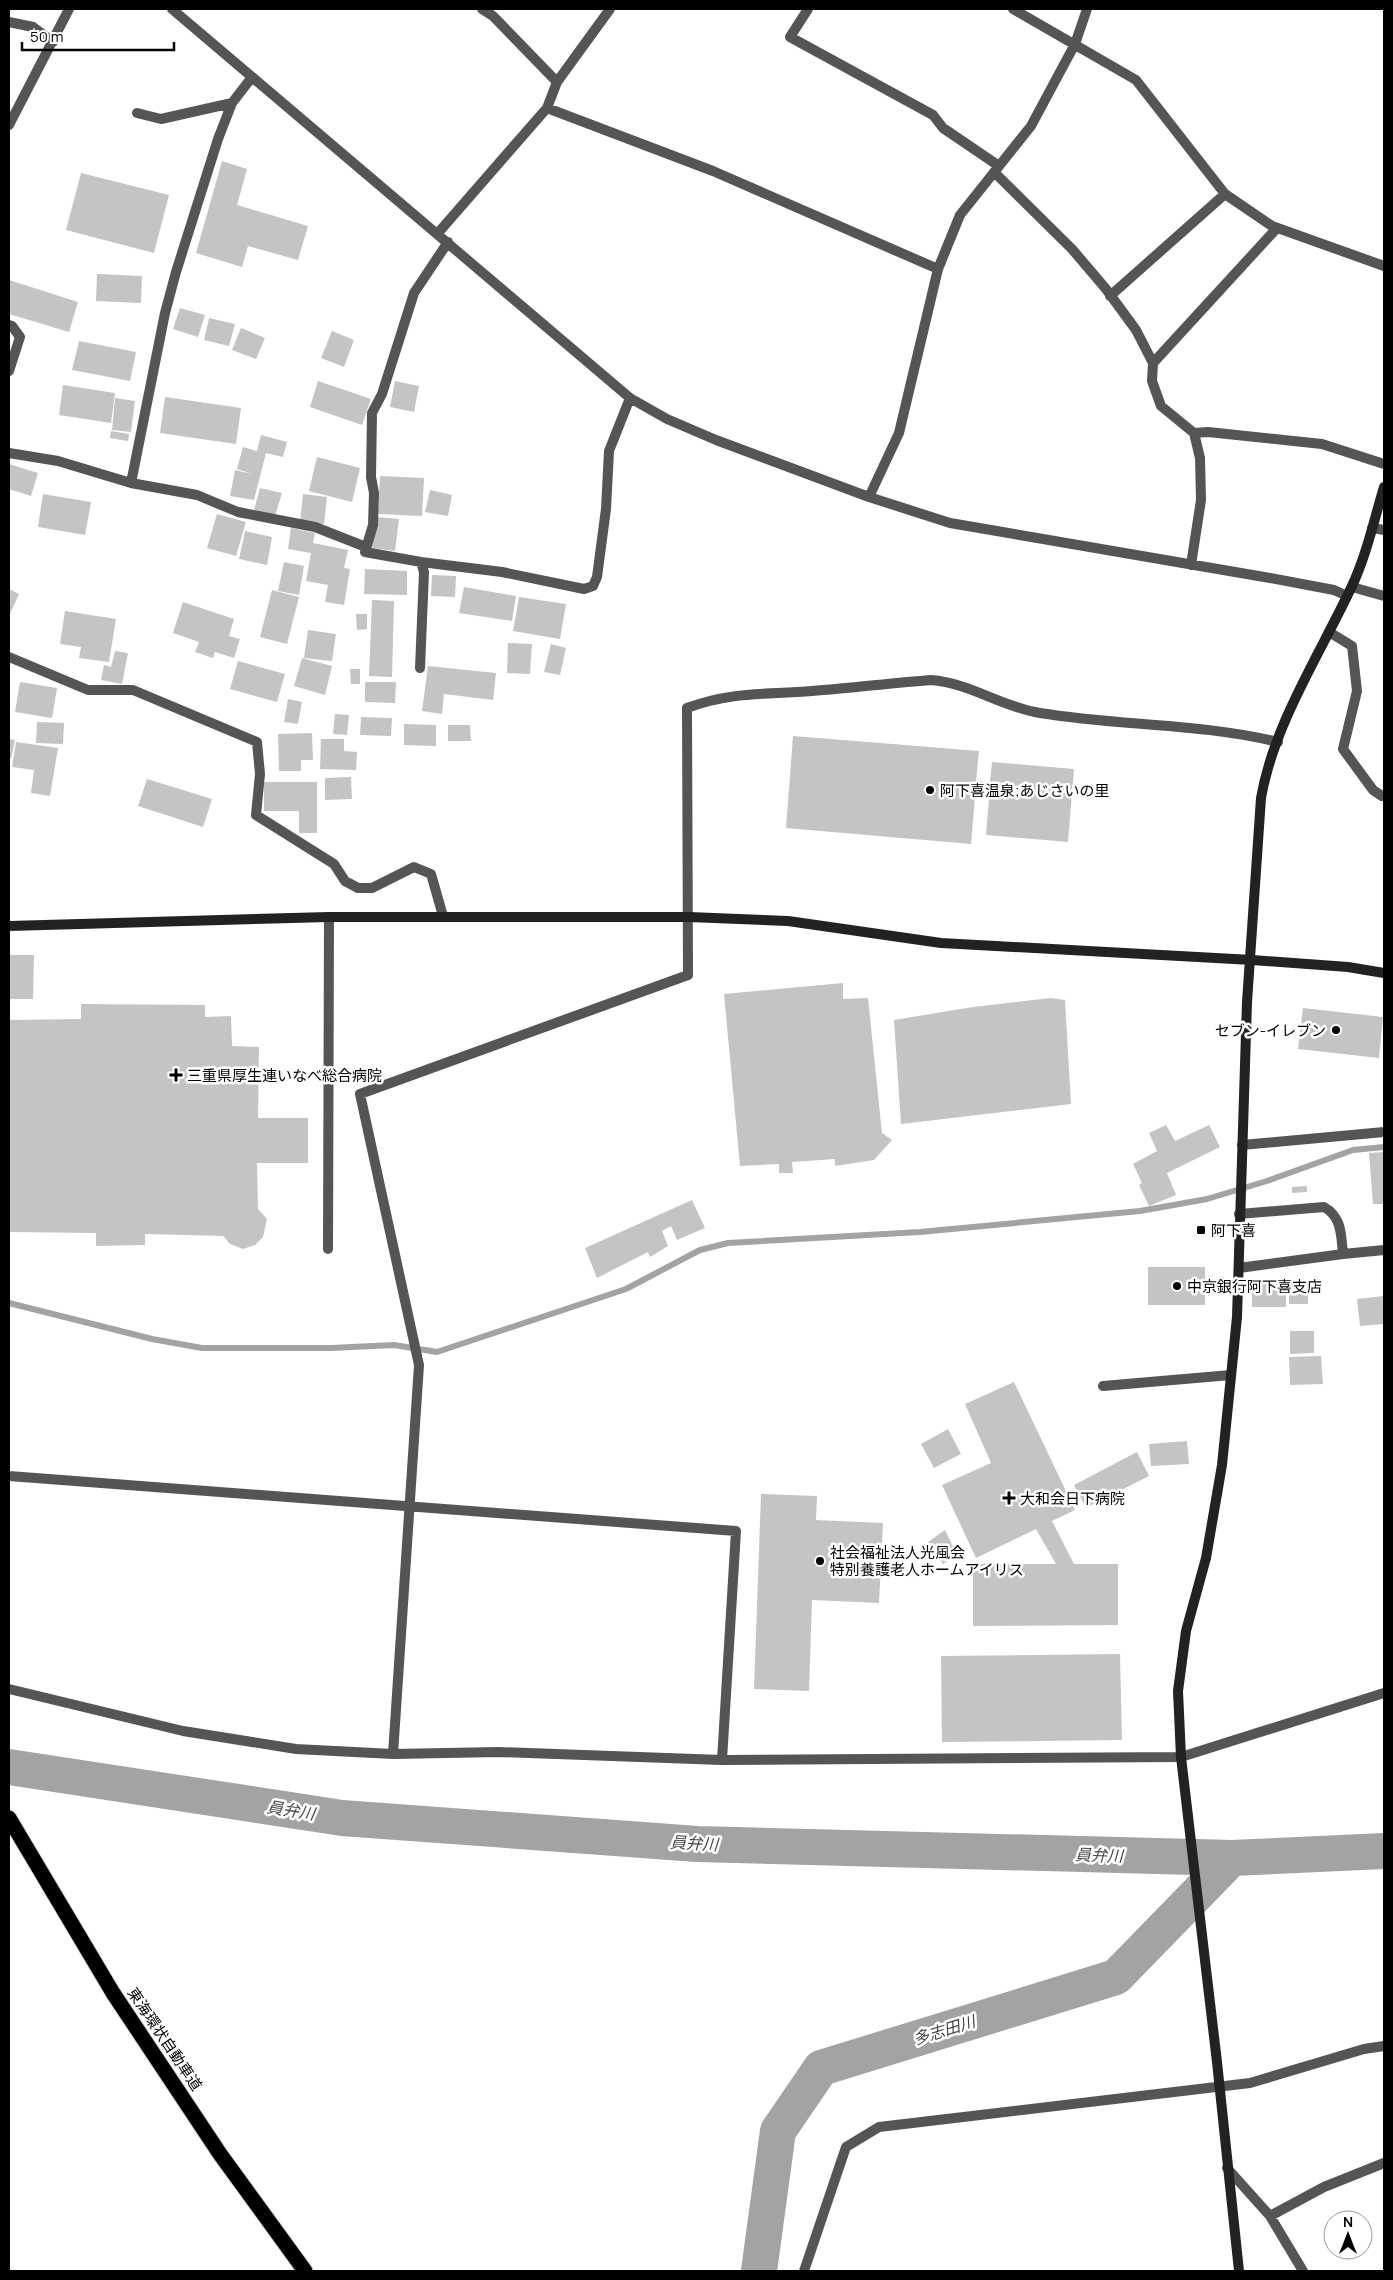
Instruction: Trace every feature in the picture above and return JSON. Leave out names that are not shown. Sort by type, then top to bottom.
[{"type":"highway","name":"東海環状自動車道","points":[[9,1818],[113,1993],[220,2154],[305,2271]]},
{"type":"street","points":[[9,125],[54,42],[69,9]]},
{"type":"street","points":[[172,9],[630,398],[667,419],[716,440],[869,497],[950,523],[1334,590],[1384,596]]},
{"type":"street","points":[[482,9],[493,16],[558,82]]},
{"type":"street","points":[[438,233],[547,108],[558,82],[610,9]]},
{"type":"street","points":[[808,9],[790,37],[933,115],[943,128],[997,169],[1072,249],[1136,330],[1153,362],[1152,381],[1161,406],[1194,433],[1200,458],[1202,500],[1191,565]]},
{"type":"street","points":[[1013,9],[1136,80],[1225,194],[1277,228],[1384,266]]},
{"type":"street","points":[[869,497],[899,433],[938,269],[960,216],[1031,126],[1075,44],[1088,9]]},
{"type":"street","points":[[9,22],[33,27],[54,42]]},
{"type":"street","points":[[130,484],[164,313],[218,138],[232,103],[252,77]]},
{"type":"street","points":[[137,113],[161,119],[232,103]]},
{"type":"street","points":[[547,108],[713,171],[938,269]]},
{"type":"street","points":[[1110,296],[1225,194]]},
{"type":"street","points":[[1153,362],[1277,228]]},
{"type":"street","points":[[448,242],[414,293],[382,394],[372,413],[371,477],[374,493],[373,525],[365,552],[421,562],[502,572],[584,589],[592,586],[597,577],[606,508],[609,451],[630,398]]},
{"type":"street","points":[[9,325],[12,326],[20,337],[9,371]]},
{"type":"street","points":[[1194,433],[1208,432],[1322,444],[1384,464]]},
{"type":"street","points":[[9,454],[58,461],[130,484],[196,495],[238,512],[315,526],[366,547]]},
{"type":"street","points":[[1239,2271],[1217,2062],[1181,1757],[1178,1691],[1186,1631],[1206,1558],[1222,1465],[1237,1317],[1247,1002],[1252,960],[1257,824],[1264,781],[1278,742],[1349,592],[1372,528],[1384,487]]},
{"type":"street","points":[[1372,528],[1384,530]]},
{"type":"street","points":[[420,668],[424,572],[421,562]]},
{"type":"street","points":[[1330,632],[1352,646],[1357,691],[1342,749],[1373,790],[1384,794]]},
{"type":"street","points":[[9,657],[88,690],[133,690],[258,742],[260,774],[256,815],[334,864],[345,881],[358,888],[372,888],[414,867],[431,874],[443,916]]},
{"type":"street","points":[[393,1754],[419,1365],[360,1094],[688,975],[687,708],[708,701],[747,693],[810,691],[940,681],[958,684],[1038,713],[1241,733],[1278,742]]},
{"type":"street","points":[[9,926],[443,916],[688,917],[788,921],[941,943],[1252,960],[1348,967],[1384,973]]},
{"type":"street","points":[[328,1248],[329,918]]},
{"type":"street","points":[[1242,1145],[1384,1132]]},
{"type":"street","points":[[1239,1214],[1324,1207],[1332,1211],[1340,1224],[1342,1254]]},
{"type":"street","points":[[1239,1268],[1384,1250]]},
{"type":"street","points":[[1103,1386],[1231,1375]]},
{"type":"street","points":[[9,1476],[736,1532],[722,1760]]},
{"type":"street","points":[[9,1689],[183,1731],[296,1749],[393,1754],[499,1752],[722,1760],[1181,1757],[1384,1693]]},
{"type":"street","points":[[804,2271],[846,2147],[879,2127],[1219,2088],[1250,2083],[1364,2049],[1384,2046]]},
{"type":"street","points":[[1270,2216],[1324,2187],[1384,2163]]},
{"type":"street","points":[[1227,2168],[1270,2216],[1303,2271]]},
{"type":"building","points":[[222,161],[247,169],[237,205],[308,226],[298,260],[248,246],[242,267],[196,253]]},
{"type":"building","points":[[81,173],[169,195],[154,253],[66,230]]},
{"type":"building","points":[[97,274],[142,276],[141,303],[96,301]]},
{"type":"building","points":[[9,280],[78,302],[69,332],[9,314]]},
{"type":"building","points":[[180,308],[205,315],[198,337],[173,329]]},
{"type":"building","points":[[209,318],[235,324],[229,346],[204,340]]},
{"type":"building","points":[[241,328],[265,338],[256,359],[232,350]]},
{"type":"building","points":[[332,331],[354,340],[344,367],[321,358]]},
{"type":"building","points":[[79,341],[136,352],[130,381],[72,370]]},
{"type":"building","points":[[318,381],[371,399],[362,425],[310,407]]},
{"type":"building","points":[[395,381],[419,386],[414,412],[390,407]]},
{"type":"building","points":[[63,385],[115,393],[111,423],[59,415]]},
{"type":"building","points":[[165,397],[241,408],[236,444],[160,433]]},
{"type":"building","points":[[115,398],[135,401],[131,432],[112,430]]},
{"type":"building","points":[[111,431],[129,434],[128,441],[110,438]]},
{"type":"building","points":[[261,435],[287,442],[283,457],[266,453],[254,500],[230,496],[235,470],[252,474],[237,469],[243,447],[257,451]]},
{"type":"building","points":[[317,457],[360,468],[352,502],[309,491]]},
{"type":"building","points":[[9,464],[38,473],[31,496],[9,489]]},
{"type":"building","points":[[380,476],[424,478],[422,516],[378,514]]},
{"type":"building","points":[[260,488],[282,493],[275,516],[254,510]]},
{"type":"building","points":[[430,490],[452,495],[448,516],[425,512]]},
{"type":"building","points":[[43,494],[91,502],[85,535],[38,527]]},
{"type":"building","points":[[303,494],[327,497],[324,524],[300,522]]},
{"type":"building","points":[[217,514],[246,522],[236,556],[207,548]]},
{"type":"building","points":[[376,517],[399,519],[395,551],[372,548]]},
{"type":"building","points":[[291,528],[315,533],[313,543],[348,550],[344,568],[350,569],[344,605],[325,602],[328,585],[306,581],[311,553],[288,549]]},
{"type":"building","points":[[245,531],[272,537],[267,565],[239,559]]},
{"type":"building","points":[[284,562],[304,566],[299,595],[278,591]]},
{"type":"building","points":[[365,569],[407,571],[407,595],[364,594]]},
{"type":"building","points":[[432,575],[456,576],[455,597],[431,596]]},
{"type":"building","points":[[464,587],[516,596],[512,621],[459,613]]},
{"type":"building","points":[[9,589],[19,594],[9,616]]},
{"type":"building","points":[[272,590],[299,597],[287,644],[260,637]]},
{"type":"building","points":[[519,597],[566,604],[560,639],[513,631]]},
{"type":"building","points":[[372,600],[394,601],[392,677],[369,676]]},
{"type":"building","points":[[183,602],[234,619],[229,636],[240,639],[234,658],[215,652],[213,658],[195,652],[199,642],[173,633]]},
{"type":"building","points":[[65,611],[116,619],[109,662],[79,658],[81,647],[60,644]]},
{"type":"building","points":[[356,614],[367,614],[367,629],[357,630]]},
{"type":"building","points":[[308,630],[336,634],[332,661],[304,658]]},
{"type":"building","points":[[508,643],[532,644],[530,674],[507,673]]},
{"type":"building","points":[[551,644],[566,648],[560,675],[544,672]]},
{"type":"building","points":[[115,651],[128,653],[122,684],[101,680],[104,665],[111,667]]},
{"type":"building","points":[[302,658],[332,666],[325,695],[294,686]]},
{"type":"building","points":[[238,661],[285,674],[277,702],[230,689]]},
{"type":"building","points":[[428,666],[496,673],[493,700],[444,694],[442,714],[422,711]]},
{"type":"building","points":[[350,669],[360,669],[360,684],[351,684]]},
{"type":"building","points":[[20,682],[57,688],[52,718],[15,712]]},
{"type":"building","points":[[365,682],[396,682],[395,703],[365,702]]},
{"type":"building","points":[[288,699],[302,702],[298,724],[284,722]]},
{"type":"building","points":[[335,714],[349,715],[347,735],[333,734]]},
{"type":"building","points":[[361,717],[392,718],[391,736],[360,735]]},
{"type":"building","points":[[37,722],[64,723],[63,744],[36,743]]},
{"type":"building","points":[[404,724],[436,725],[436,746],[404,745]]},
{"type":"building","points":[[448,725],[470,725],[471,741],[448,741]]},
{"type":"building","points":[[312,733],[313,760],[301,760],[301,771],[279,771],[278,734]]},
{"type":"building","name":"阿下喜温泉;あじさいの里","points":[[793,736],[979,751],[976,781],[990,782],[992,762],[1074,769],[1068,842],[986,835],[989,798],[975,797],[971,844],[786,828]]},
{"type":"building","points":[[9,739],[15,740],[11,759],[9,758]]},
{"type":"building","points":[[321,739],[344,739],[344,751],[357,752],[356,770],[320,769]]},
{"type":"building","points":[[16,742],[58,748],[50,796],[31,793],[34,770],[12,767]]},
{"type":"building","points":[[351,777],[352,799],[325,800],[325,778]]},
{"type":"building","points":[[147,779],[212,799],[203,827],[138,806]]},
{"type":"building","points":[[264,782],[317,782],[317,833],[299,833],[299,811],[264,811]]},
{"type":"building","points":[[9,955],[34,955],[33,999],[9,999]]},
{"type":"building","points":[[843,983],[843,999],[868,998],[882,1133],[892,1140],[874,1160],[835,1166],[835,1159],[792,1162],[793,1173],[779,1173],[779,1164],[740,1166],[724,994]]},
{"type":"building","points":[[1051,998],[1065,1000],[1071,1104],[901,1124],[894,1020],[973,1007]]},
{"type":"building","points":[[81,1004],[205,1005],[205,1017],[231,1016],[232,1046],[259,1047],[258,1118],[308,1118],[308,1163],[257,1163],[258,1209],[267,1219],[263,1237],[255,1245],[243,1249],[230,1244],[223,1236],[145,1234],[145,1245],[96,1246],[96,1233],[9,1232],[9,1020],[81,1019]]},
{"type":"building","points":[[1303,1008],[1383,1017],[1379,1058],[1298,1049]]},
{"type":"building","points":[[1166,1125],[1175,1141],[1209,1125],[1220,1147],[1167,1173],[1176,1195],[1149,1206],[1139,1185],[1142,1183],[1133,1164],[1157,1151],[1149,1133]]},
{"type":"building","points":[[1384,1152],[1384,1204],[1373,1204],[1369,1153]]},
{"type":"building","points":[[1307,1186],[1307,1192],[1292,1193],[1292,1187]]},
{"type":"building","points":[[692,1200],[705,1228],[677,1240],[671,1226],[662,1231],[668,1246],[650,1257],[648,1252],[597,1278],[585,1248]]},
{"type":"building","name":"中京銀行阿下喜支店","points":[[1148,1267],[1205,1267],[1205,1305],[1148,1305]]},
{"type":"building","points":[[1289,1279],[1308,1282],[1308,1304],[1289,1304]]},
{"type":"building","points":[[1252,1283],[1286,1284],[1286,1307],[1252,1307]]},
{"type":"building","points":[[1384,1296],[1384,1324],[1360,1326],[1357,1299]]},
{"type":"building","points":[[1290,1331],[1314,1331],[1314,1353],[1290,1354]]},
{"type":"building","points":[[1321,1356],[1323,1384],[1290,1385],[1289,1357]]},
{"type":"building","name":"大和会日下病院","points":[[1014,1382],[1075,1510],[1052,1521],[1074,1564],[1118,1564],[1118,1625],[973,1626],[973,1564],[1056,1564],[1036,1529],[976,1558],[942,1485],[991,1463],[965,1404]]},
{"type":"building","points":[[948,1429],[961,1454],[934,1468],[921,1444]]},
{"type":"building","points":[[1187,1441],[1189,1464],[1151,1466],[1149,1444]]},
{"type":"building","points":[[1137,1452],[1149,1476],[1086,1508],[1074,1485]]},
{"type":"building","name":"社会福祉法人光風会 特別養護老人ホームアイリス","points":[[761,1494],[817,1496],[816,1520],[883,1523],[879,1603],[812,1600],[809,1691],[754,1689]]},
{"type":"building","points":[[945,1530],[957,1555],[943,1564],[928,1542]]},
{"type":"building","points":[[1120,1654],[1122,1740],[942,1742],[941,1656]]},
{"type":"waterway","points":[[9,1303],[152,1339],[202,1348],[331,1348],[394,1345],[437,1352],[626,1289],[700,1250],[728,1243],[920,1232],[1140,1211],[1207,1199],[1267,1181],[1353,1150],[1384,1147]]},
{"type":"waterway","name":"員弁川","points":[[9,1767],[342,1818],[697,1844],[1232,1858],[1384,1851]]},
{"type":"waterway","name":"多志田川","points":[[759,2271],[778,2131],[821,2068],[1116,1977],[1232,1858]]},
{"type":"place","name":"阿下喜温泉;あじさいの里","points":[[930,790]]},
{"type":"place","name":"セブン-イレブン","points":[[1336,1030]]},
{"type":"place","name":"三重県厚生連いなべ総合病院","points":[[176,1075]]},
{"type":"place","name":"阿下喜","points":[[1201,1230]]},
{"type":"place","name":"中京銀行阿下喜支店","points":[[1177,1286]]},
{"type":"place","name":"大和会日下病院","points":[[1009,1498]]},
{"type":"place","name":"社会福祉法人光風会 特別養護老人ホームアイリス","points":[[820,1561]]}]
